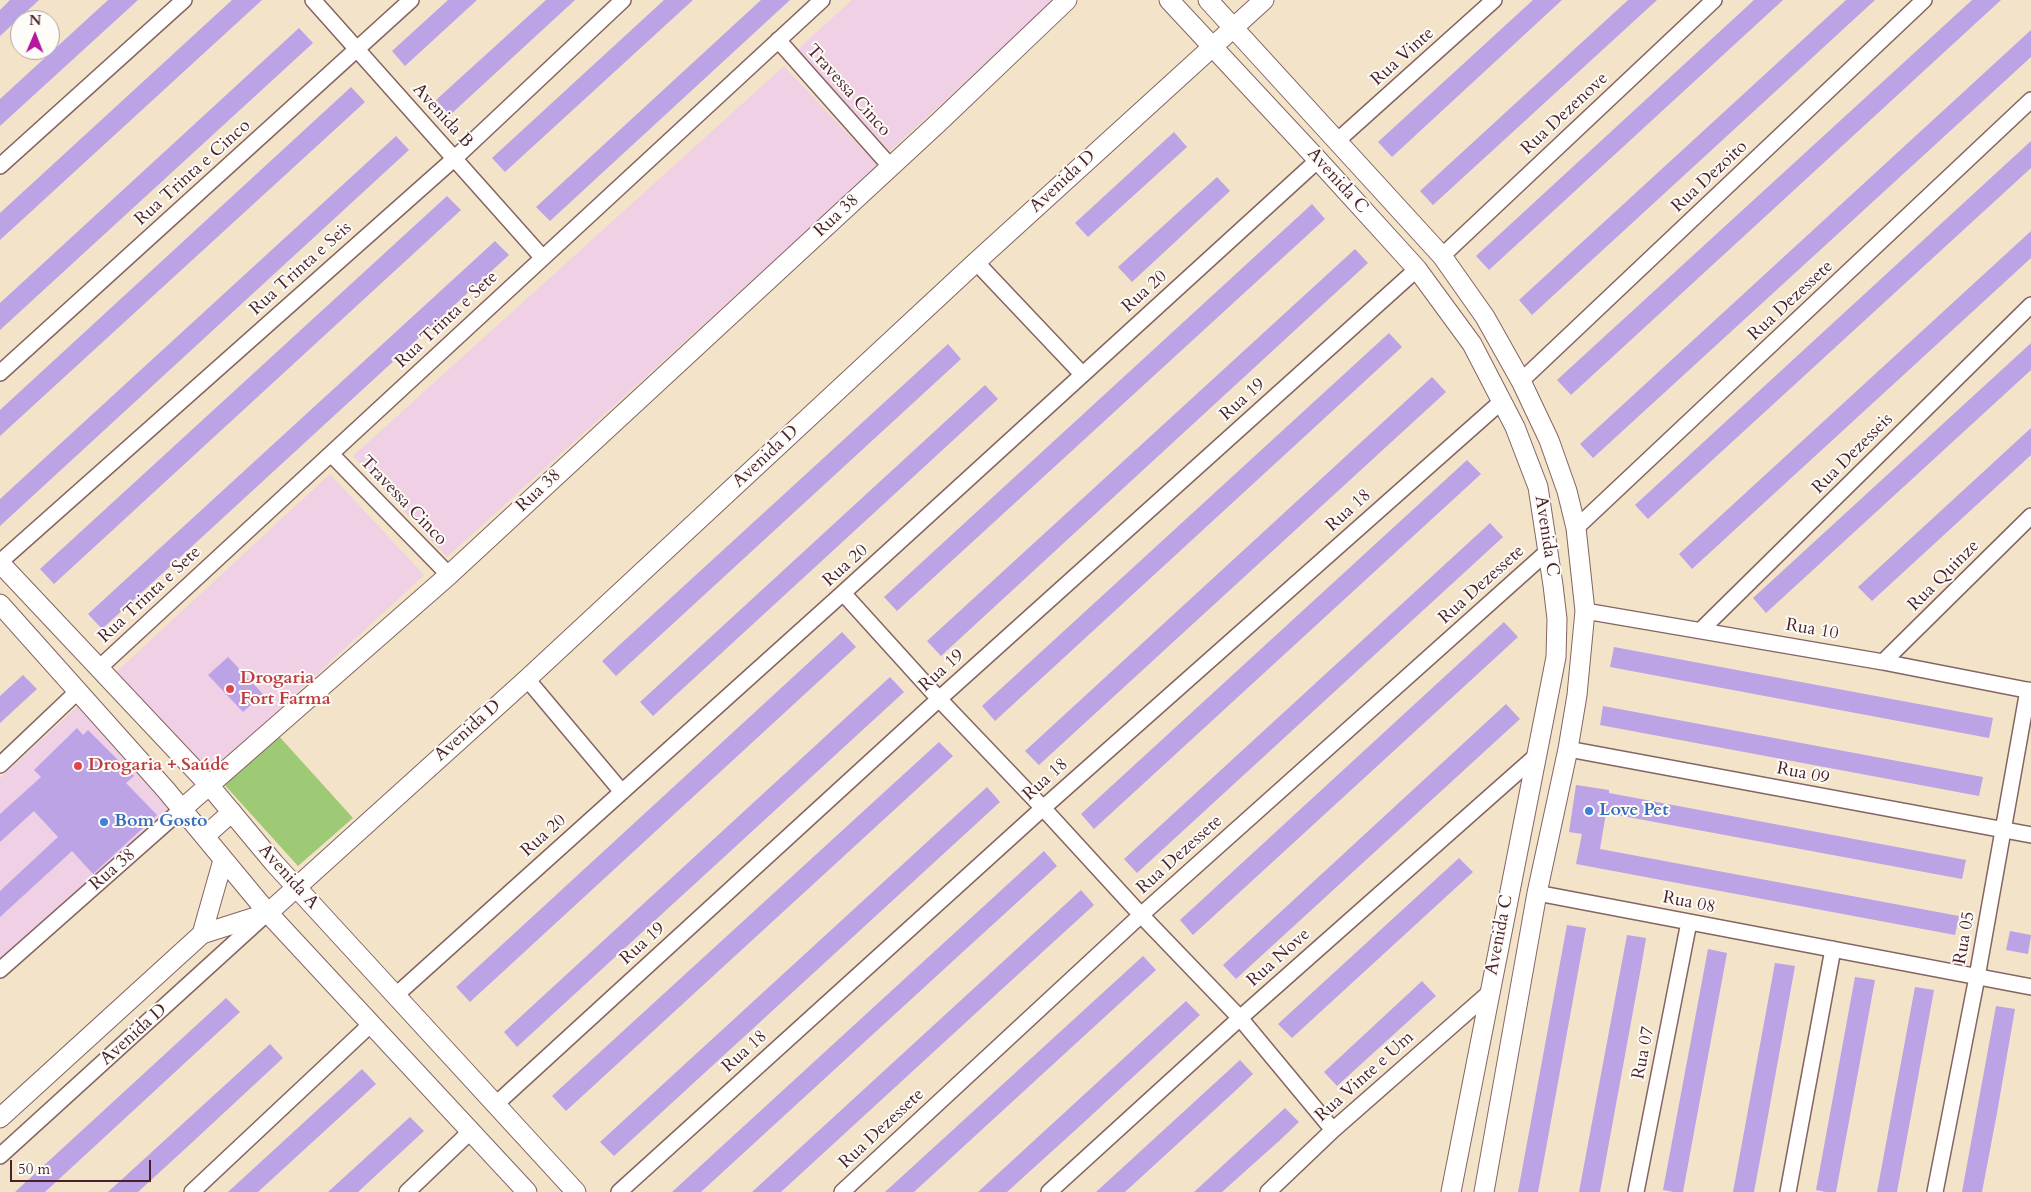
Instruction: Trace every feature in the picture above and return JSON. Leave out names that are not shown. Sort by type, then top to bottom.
[{"type":"street","points":[[0,166],[184,0]]},
{"type":"street","name":"Avenida B","points":[[313,0],[542,257]]},
{"type":"street","name":"Rua Trinta e Cinco","points":[[0,374],[411,0]]},
{"type":"street","name":"Rua Trinta e Seis","points":[[0,562],[455,158],[623,0]]},
{"type":"street","name":"Rua Trinta e Sete","points":[[99,668],[822,0]]},
{"type":"street","name":"Rua 38","points":[[0,970],[449,575],[1067,0]]},
{"type":"street","name":"Avenida C","points":[[1169,0],[1213,45],[1417,269],[1472,344],[1515,426],[1538,487],[1556,619],[1556,657],[1451,1192]]},
{"type":"street","name":"Avenida C","points":[[1208,0],[1442,256],[1485,317],[1521,381],[1548,440],[1567,491],[1576,528],[1585,611],[1577,695],[1568,748],[1537,893],[1484,1192]]},
{"type":"street","name":"Avenida D","points":[[0,1156],[526,679],[976,262],[1264,0]]},
{"type":"street","name":"Rua Vinte","points":[[1337,141],[1494,0]]},
{"type":"street","name":"Rua Dezenove","points":[[1442,256],[1714,0]]},
{"type":"street","name":"Rua Dezoito","points":[[1521,381],[1924,0]]},
{"type":"street","name":"Travessa Cinco","points":[[778,40],[890,166]]},
{"type":"street","name":"Rua Dezessete","points":[[1576,528],[2031,100]]},
{"type":"street","name":"Rua 20","points":[[395,996],[843,594],[1318,160]]},
{"type":"street","points":[[976,262],[1082,374]]},
{"type":"street","name":"Rua 19","points":[[495,1105],[939,699],[1417,269]]},
{"type":"street","name":"Rua Dezesseis","points":[[1701,630],[2031,305]]},
{"type":"street","name":"Rua 18","points":[[618,1192],[1044,808],[1502,401]]},
{"type":"street","name":"Travessa Cinco","points":[[331,454],[449,575]]},
{"type":"street","name":"Rua Quinze","points":[[1883,662],[2031,516]]},
{"type":"street","name":"Rua Dezessete","points":[[842,1192],[1141,915],[1548,551]]},
{"type":"street","name":"Avenida A","points":[[0,562],[209,785],[296,887],[576,1192]]},
{"type":"street","points":[[843,594],[939,699],[1044,808],[1141,915],[1240,1018],[1334,1130]]},
{"type":"street","name":"Avenida A","points":[[0,604],[205,836],[268,913],[526,1192]]},
{"type":"street","name":"Rua 10","points":[[1585,611],[1883,662],[2029,690]]},
{"type":"street","points":[[526,679],[622,792]]},
{"type":"street","name":"Rua 05","points":[[1935,1192],[1977,977],[2029,690]]},
{"type":"street","points":[[0,765],[78,691]]},
{"type":"street","name":"Rua 09","points":[[1568,748],[2031,835]]},
{"type":"street","name":"Rua Nove","points":[[1049,1192],[1240,1018],[1537,756]]},
{"type":"street","points":[[205,836],[232,812]]},
{"type":"street","points":[[202,934],[224,860]]},
{"type":"street","name":"Rua 08","points":[[1537,893],[2031,987]]},
{"type":"street","name":"Avenida D","points":[[0,1118],[202,934],[268,913]]},
{"type":"street","name":"Rua 07","points":[[1636,1192],[1689,922]]},
{"type":"street","points":[[1788,1192],[1833,949]]},
{"type":"street","name":"Rua Vinte e Um","points":[[1268,1192],[1334,1130],[1489,993]]},
{"type":"street","points":[[192,1192],[370,1025]]},
{"type":"street","points":[[407,1192],[471,1131]]},
{"type":"shaded area","points":[[852,0],[1054,0],[890,151],[796,51]]},
{"type":"shaded area","points":[[784,66],[878,166],[447,557],[353,456]]},
{"type":"shaded area","points":[[330,474],[424,575],[207,776],[113,675]]},
{"type":"shaded area","points":[[78,706],[172,806],[0,965],[0,778]]},
{"type":"green space","points":[[277,734],[353,818],[298,866],[222,782]]},
{"type":"building","points":[[10,0],[39,0],[28,10],[10,10],[10,27],[0,36],[0,10]]},
{"type":"building","points":[[108,0],[138,0],[0,126],[0,99],[43,60],[60,60],[60,44]]},
{"type":"building","points":[[232,0],[262,0],[0,240],[0,213]]},
{"type":"building","points":[[448,0],[477,0],[405,66],[392,51]]},
{"type":"building","points":[[546,0],[575,0],[450,115],[436,100]]},
{"type":"building","points":[[664,0],[693,0],[505,172],[492,158]]},
{"type":"building","points":[[761,0],[790,0],[550,221],[536,207]]},
{"type":"building","points":[[1533,0],[1562,0],[1392,157],[1378,142]]},
{"type":"building","points":[[1628,0],[1657,0],[1433,205],[1420,191]]},
{"type":"building","points":[[1754,0],[1783,0],[1489,270],[1476,256]]},
{"type":"building","points":[[1846,0],[1875,0],[1532,315],[1519,300]]},
{"type":"building","points":[[1972,0],[2001,0],[1571,395],[1557,380]]},
{"type":"building","points":[[299,28],[313,43],[0,330],[0,303]]},
{"type":"building","points":[[2031,30],[2031,57],[1593,458],[1580,444]]},
{"type":"building","points":[[351,87],[365,102],[0,436],[0,410]]},
{"type":"building","points":[[1174,132],[1187,147],[1088,237],[1075,223]]},
{"type":"building","points":[[396,136],[409,150],[0,526],[0,499]]},
{"type":"building","points":[[2031,141],[2031,168],[1648,519],[1635,505]]},
{"type":"building","points":[[1217,177],[1230,191],[1132,282],[1118,267]]},
{"type":"building","points":[[447,196],[461,210],[54,584],[40,569]]},
{"type":"building","points":[[1312,204],[1325,219],[897,611],[884,597]]},
{"type":"building","points":[[2031,231],[2031,258],[1692,569],[1679,554]]},
{"type":"building","points":[[495,241],[509,255],[102,629],[88,614]]},
{"type":"building","points":[[1355,249],[1368,263],[941,656],[927,641]]},
{"type":"building","points":[[1389,333],[1402,347],[995,721],[982,706]]},
{"type":"building","points":[[2031,343],[2031,370],[1766,613],[1753,598]]},
{"type":"building","points":[[948,344],[961,359],[616,676],[602,661]]},
{"type":"building","points":[[1432,377],[1446,392],[1039,765],[1025,751]]},
{"type":"building","points":[[985,385],[998,399],[653,716],[640,702]]},
{"type":"building","points":[[2031,428],[2031,455],[1872,601],[1858,587]]},
{"type":"building","points":[[1467,460],[1481,474],[1094,829],[1081,814]]},
{"type":"building","points":[[1490,523],[1503,537],[1137,873],[1124,859]]},
{"type":"building","points":[[1504,622],[1518,637],[1193,935],[1180,920]]},
{"type":"building","points":[[842,632],[856,647],[470,1002],[456,987]]},
{"type":"building","points":[[1614,647],[1993,718],[1989,738],[1610,667]]},
{"type":"building","points":[[228,657],[263,694],[243,712],[208,675]]},
{"type":"building","points":[[23,675],[37,689],[0,723],[0,696]]},
{"type":"building","points":[[890,677],[904,692],[517,1047],[504,1032]]},
{"type":"building","points":[[1506,704],[1520,719],[1236,979],[1223,965]]},
{"type":"building","points":[[1603,706],[1983,777],[1979,796],[1600,725]]},
{"type":"building","points":[[77,728],[83,735],[88,730],[134,776],[126,783],[157,815],[93,874],[72,851],[0,917],[0,891],[58,837],[34,811],[0,842],[0,814],[41,777],[34,770]]},
{"type":"building","points":[[939,742],[953,756],[566,1111],[552,1096]]},
{"type":"building","points":[[1576,785],[1609,790],[1609,793],[1966,860],[1962,879],[1606,813],[1600,849],[1959,916],[1955,935],[1576,864],[1582,834],[1569,832]]},
{"type":"building","points":[[987,787],[1000,802],[614,1156],[600,1142]]},
{"type":"building","points":[[1044,851],[1057,866],[701,1192],[672,1192]]},
{"type":"building","points":[[1459,858],[1473,872],[1292,1038],[1278,1024]]},
{"type":"building","points":[[1081,890],[1094,905],[781,1192],[752,1192]]},
{"type":"building","points":[[1567,925],[1586,928],[1545,1154],[1538,1192],[1518,1192]]},
{"type":"building","points":[[2010,931],[2031,935],[2028,954],[2006,950]]},
{"type":"building","points":[[1627,935],[1646,938],[1600,1192],[1579,1192]]},
{"type":"building","points":[[1708,949],[1727,953],[1683,1192],[1674,1192],[1663,1190]]},
{"type":"building","points":[[1143,956],[1156,970],[914,1192],[885,1192]]},
{"type":"building","points":[[1775,963],[1795,966],[1764,1138],[1754,1192],[1733,1192]]},
{"type":"building","points":[[1855,977],[1875,980],[1836,1192],[1826,1192],[1816,1190]]},
{"type":"building","points":[[1422,981],[1436,996],[1337,1086],[1324,1072]]},
{"type":"building","points":[[1915,987],[1934,990],[1897,1192],[1877,1192]]},
{"type":"building","points":[[226,998],[240,1012],[45,1192],[15,1192]]},
{"type":"building","points":[[1186,1001],[1200,1015],[1081,1125],[1007,1192],[978,1192]]},
{"type":"building","points":[[1996,1006],[2015,1009],[1997,1113],[1982,1192],[1962,1192]]},
{"type":"building","points":[[270,1044],[283,1058],[138,1192],[108,1192]]},
{"type":"building","points":[[1240,1060],[1253,1074],[1125,1192],[1096,1192]]},
{"type":"building","points":[[362,1069],[376,1084],[258,1192],[228,1192]]},
{"type":"building","points":[[1285,1108],[1299,1122],[1279,1141],[1222,1192],[1194,1192]]},
{"type":"building","points":[[410,1117],[424,1131],[358,1192],[328,1192]]},
{"type":"place","name":"Drogaria Fort Farma","points":[[230,689]]},
{"type":"place","name":"Drogaria + Saúde","points":[[78,766]]},
{"type":"place","name":"Love Pet","points":[[1589,811]]},
{"type":"place","name":"Bom Gosto","points":[[104,822]]}]
